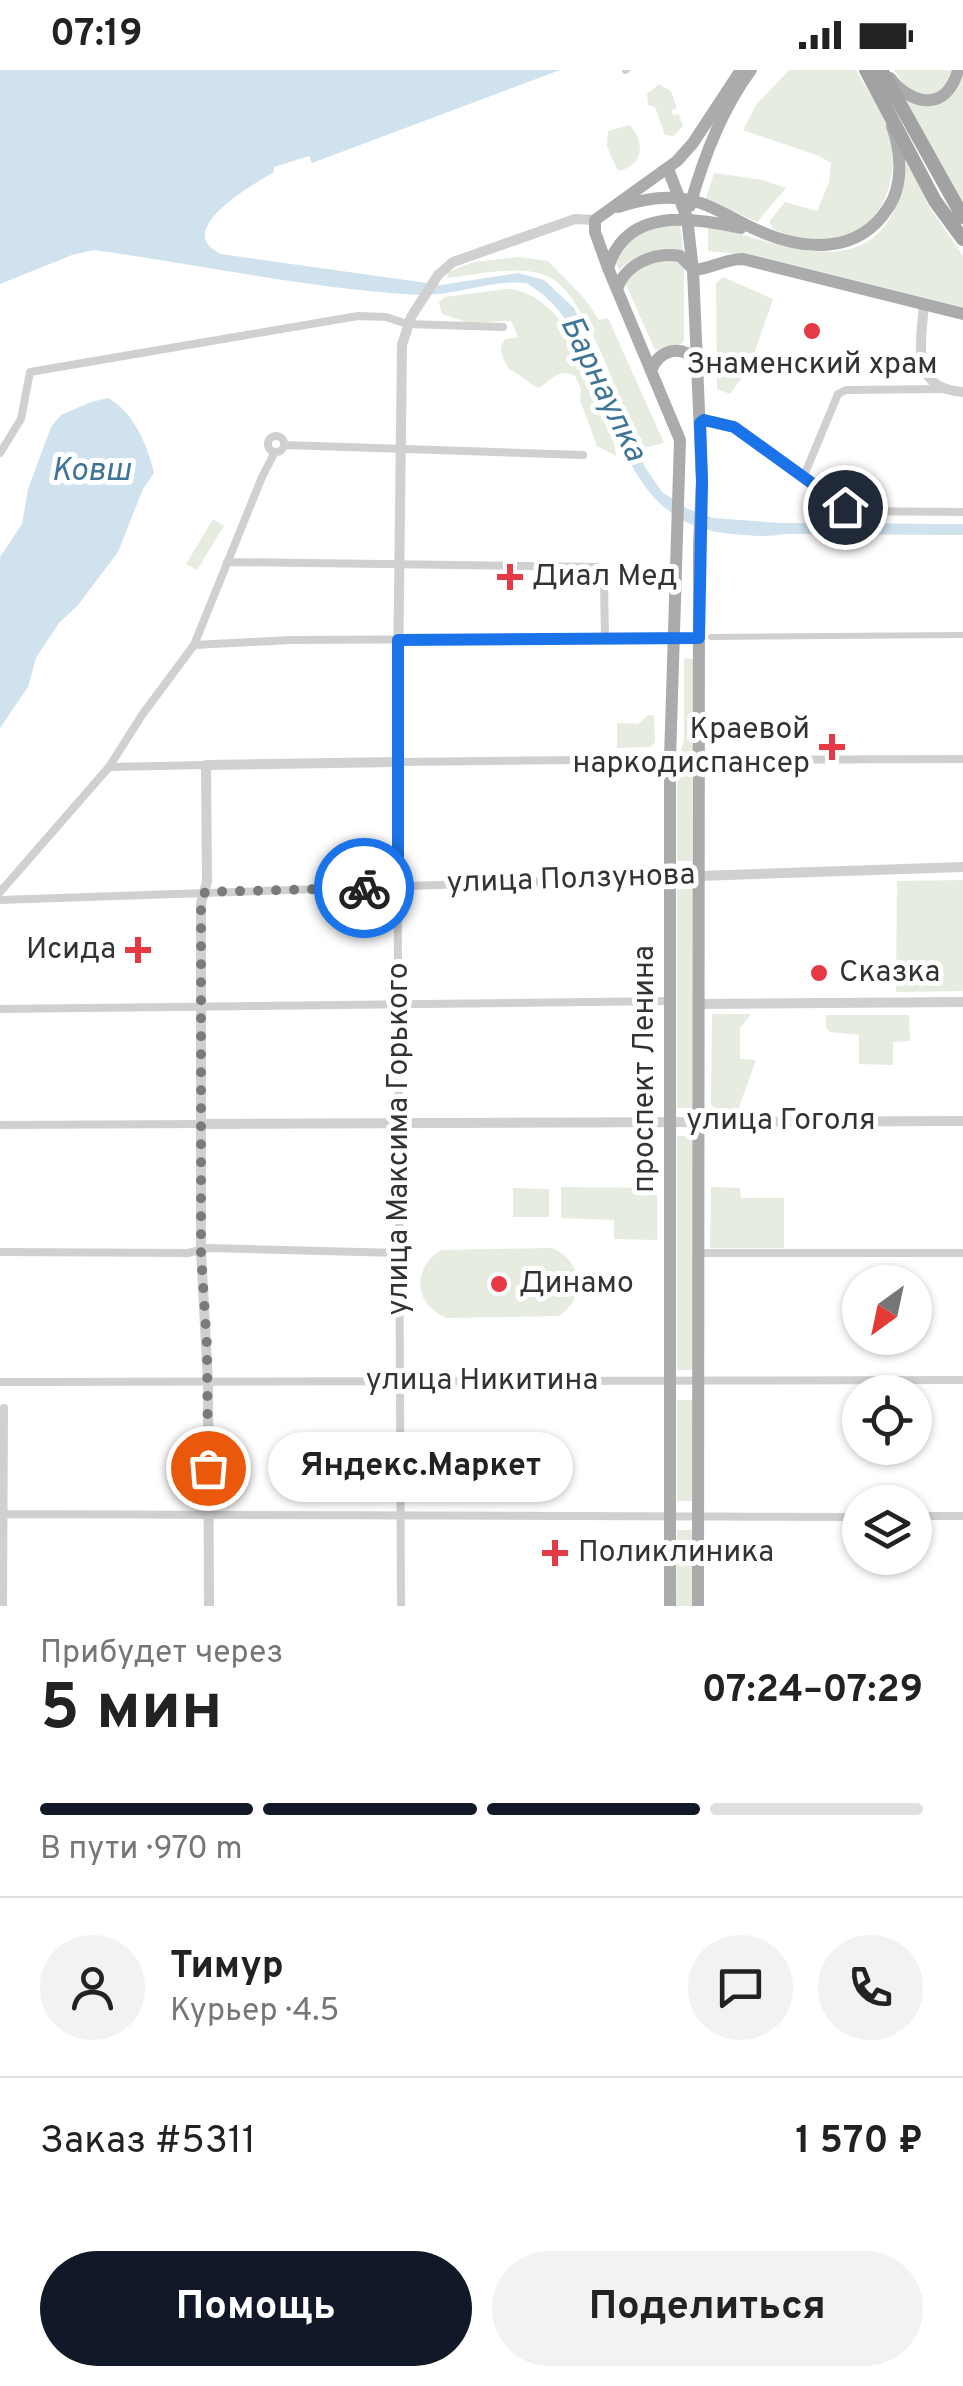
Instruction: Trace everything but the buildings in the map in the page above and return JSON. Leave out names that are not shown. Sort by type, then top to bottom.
[{"type":"highway","points":[[866,70],[936,201],[963,240]]},
{"type":"highway","points":[[882,70],[963,217]]},
{"type":"main road","points":[[601,216],[668,169],[692,143],[742,70]]},
{"type":"main road","points":[[685,199],[751,70]]},
{"type":"main road","points":[[882,70],[908,96],[929,100],[949,90],[958,70]]},
{"type":"main road","points":[[601,216],[632,202],[685,199],[797,244],[840,244],[870,230],[892,202],[899,169],[894,132],[882,100]]},
{"type":"main road","points":[[668,169],[685,199],[687,218]]},
{"type":"main road","name":"проспект Ленина","points":[[601,216],[595,232],[680,440],[670,759],[670,1380],[665,1517],[670,1606]]},
{"type":"main road","points":[[608,268],[618,244],[635,229],[687,218],[758,231]]},
{"type":"main road","name":"проспект Ленина","points":[[687,218],[696,306],[702,481],[698,546],[705,638],[698,876],[698,1606]]},
{"type":"main road","points":[[617,290],[626,269],[658,258],[680,256],[693,270],[743,259],[963,314]]},
{"type":"main road","points":[[696,306],[710,269]]},
{"type":"main road","points":[[651,371],[656,360],[675,350],[686,352],[697,361]]},
{"type":"main road","points":[[674,424],[688,430],[700,423]]},
{"type":"main road","points":[[672,638],[705,638]]},
{"type":"street","points":[[410,319],[438,275],[462,258],[575,220],[601,216]]},
{"type":"street","points":[[924,304],[924,368],[931,382],[942,389]]},
{"type":"street","points":[[0,453],[21,420],[30,372],[358,316],[503,327]]},
{"type":"street","name":"улица Максима Горького","points":[[401,1606],[397,567],[402,345],[410,319]]},
{"type":"street","points":[[803,478],[838,394],[846,390],[963,392]]},
{"type":"street","points":[[700,423],[712,420],[734,427],[854,511],[963,512]]},
{"type":"street","points":[[275,452],[268,446],[272,438],[280,436],[285,445]]},
{"type":"street","points":[[285,445],[583,456]]},
{"type":"street","points":[[275,452],[285,445]]},
{"type":"street","points":[[0,892],[109,767],[194,646],[275,452]]},
{"type":"street","points":[[227,562],[597,567],[604,581],[605,638]]},
{"type":"street","points":[[705,638],[963,635]]},
{"type":"street","points":[[194,646],[291,640],[672,638]]},
{"type":"street","points":[[109,767],[670,759]]},
{"type":"street","points":[[699,760],[963,759]]},
{"type":"street","points":[[206,765],[205,892],[201,903],[201,1252],[208,1382],[209,1606]]},
{"type":"street","name":"улица Ползунова","points":[[0,900],[963,867]]},
{"type":"street","points":[[0,1009],[670,1001]]},
{"type":"street","points":[[698,1004],[963,1002]]},
{"type":"street","name":"улица Гоголя","points":[[0,1125],[963,1121]]},
{"type":"street","points":[[0,1252],[201,1252],[209,1248],[399,1253]]},
{"type":"street","points":[[699,1254],[963,1253]]},
{"type":"street","name":"улица Никитина","points":[[0,1382],[963,1380]]},
{"type":"street","points":[[3,1606],[4,1408]]},
{"type":"street","points":[[1,1514],[842,1517]]},
{"type":"street","points":[[932,1516],[963,1516]]},
{"type":"shaded area","points":[[789,70],[856,70],[889,133],[892,168],[883,202],[874,216],[846,237],[806,240],[773,229],[769,222],[785,202],[817,211],[829,182],[831,163],[743,130],[756,105]]},
{"type":"shaded area","points":[[894,70],[951,70],[945,88],[929,96],[910,92]]},
{"type":"shaded area","points":[[963,70],[963,207],[901,96],[930,104]]},
{"type":"shaded area","points":[[659,84],[671,91],[677,108],[672,110],[673,115],[679,114],[683,126],[674,136],[665,135],[655,107],[648,105],[647,94]]},
{"type":"shaded area","points":[[630,125],[638,140],[639,153],[633,164],[618,171],[607,147],[608,131]]},
{"type":"shaded area","points":[[905,152],[928,205],[963,256],[963,309],[740,254],[708,251],[708,226],[811,251],[837,251],[861,245],[881,231],[896,206]]},
{"type":"shaded area","points":[[714,173],[763,180],[786,188],[757,222],[706,198]]},
{"type":"shaded area","points":[[680,224],[684,256],[649,255],[632,260],[619,270],[615,260],[634,237]]},
{"type":"shaded area","points":[[519,257],[548,261],[584,298],[599,320],[608,318],[664,443],[639,449],[591,332],[579,309],[553,279],[515,270],[447,278],[448,272],[474,262]]},
{"type":"shaded area","points":[[667,258],[677,260],[684,269],[684,341],[655,350],[624,280],[626,273]]},
{"type":"shaded area","points":[[723,277],[773,299],[754,354],[749,353],[741,373],[744,375],[730,394],[717,389],[716,283]]},
{"type":"shaded area","points":[[506,289],[539,300],[564,325],[579,352],[589,392],[610,433],[616,456],[597,446],[575,376],[560,374],[539,388],[509,369],[501,351],[505,339],[518,337],[511,321],[469,323],[442,314],[439,302],[445,297]]},
{"type":"shaded area","points":[[213,519],[224,526],[197,570],[186,564]]},
{"type":"shaded area","points":[[684,658],[693,659],[694,761],[678,761],[684,740]]},
{"type":"shaded area","points":[[654,715],[655,742],[650,747],[617,748],[617,723],[638,724]]},
{"type":"shaded area","points":[[677,772],[692,772],[692,861],[677,861]]},
{"type":"shaded area","points":[[963,880],[963,991],[896,992],[897,881]]},
{"type":"shaded area","points":[[677,889],[694,889],[693,1108],[677,1108]]},
{"type":"shaded area","points":[[712,1014],[751,1014],[740,1028],[740,1059],[756,1060],[738,1110],[716,1110],[711,1104]]},
{"type":"shaded area","points":[[826,1015],[909,1015],[910,1041],[893,1042],[893,1065],[859,1064],[859,1035],[830,1032]]},
{"type":"shaded area","points":[[677,1136],[693,1136],[693,1370],[677,1370]]},
{"type":"shaded area","points":[[561,1187],[657,1188],[657,1240],[614,1239],[614,1220],[561,1218]]},
{"type":"shaded area","points":[[711,1187],[740,1188],[741,1198],[784,1198],[784,1248],[710,1248]]},
{"type":"shaded area","points":[[513,1188],[549,1189],[549,1217],[513,1217]]},
{"type":"shaded area","name":"Динамо","points":[[552,1248],[570,1261],[578,1280],[574,1299],[559,1316],[447,1318],[428,1305],[423,1296],[421,1276],[431,1258],[441,1250]]},
{"type":"shaded area","points":[[677,1400],[695,1400],[695,1501],[677,1501]]},
{"type":"shaded area","points":[[677,1530],[694,1530],[694,1606],[676,1606]]},
{"type":"water","name":"Барнаулка","points":[[0,70],[560,70],[312,163],[309,156],[274,167],[274,172],[235,197],[210,221],[205,233],[208,244],[221,254],[441,285],[518,273],[544,280],[574,308],[645,467],[662,492],[688,509],[713,518],[780,523],[963,524],[963,535],[752,536],[687,522],[655,498],[631,464],[580,344],[558,309],[526,283],[500,283],[433,295],[379,292],[94,250],[0,284]]},
{"type":"water","name":"Ковш","points":[[108,398],[125,411],[138,430],[154,473],[143,489],[118,552],[78,605],[59,623],[36,658],[28,687],[0,728],[0,557],[22,524],[28,489],[51,427],[61,415]]},
{"type":"way so far","points":[[208,1468],[201,1252],[201,903],[205,892],[364,888]]},
{"type":"place","name":"Знаменский храм","points":[[812,331]]},
{"type":"place","name":"Диал Мед","points":[[510,577]]},
{"type":"place","name":"Краевой наркодиспансер","points":[[832,747]]},
{"type":"place","name":"Исида","points":[[138,950]]},
{"type":"place","name":"Сказка","points":[[819,973]]},
{"type":"place","name":"Динамо","points":[[499,1284]]},
{"type":"place","name":"Яндекс.Маркет","points":[[208,1468]]},
{"type":"place","name":"Поликлиника","points":[[555,1553]]},
{"type":"route","points":[[364,888],[398,887],[398,640],[699,638],[700,423],[704,420],[734,427],[845,507]]}]
